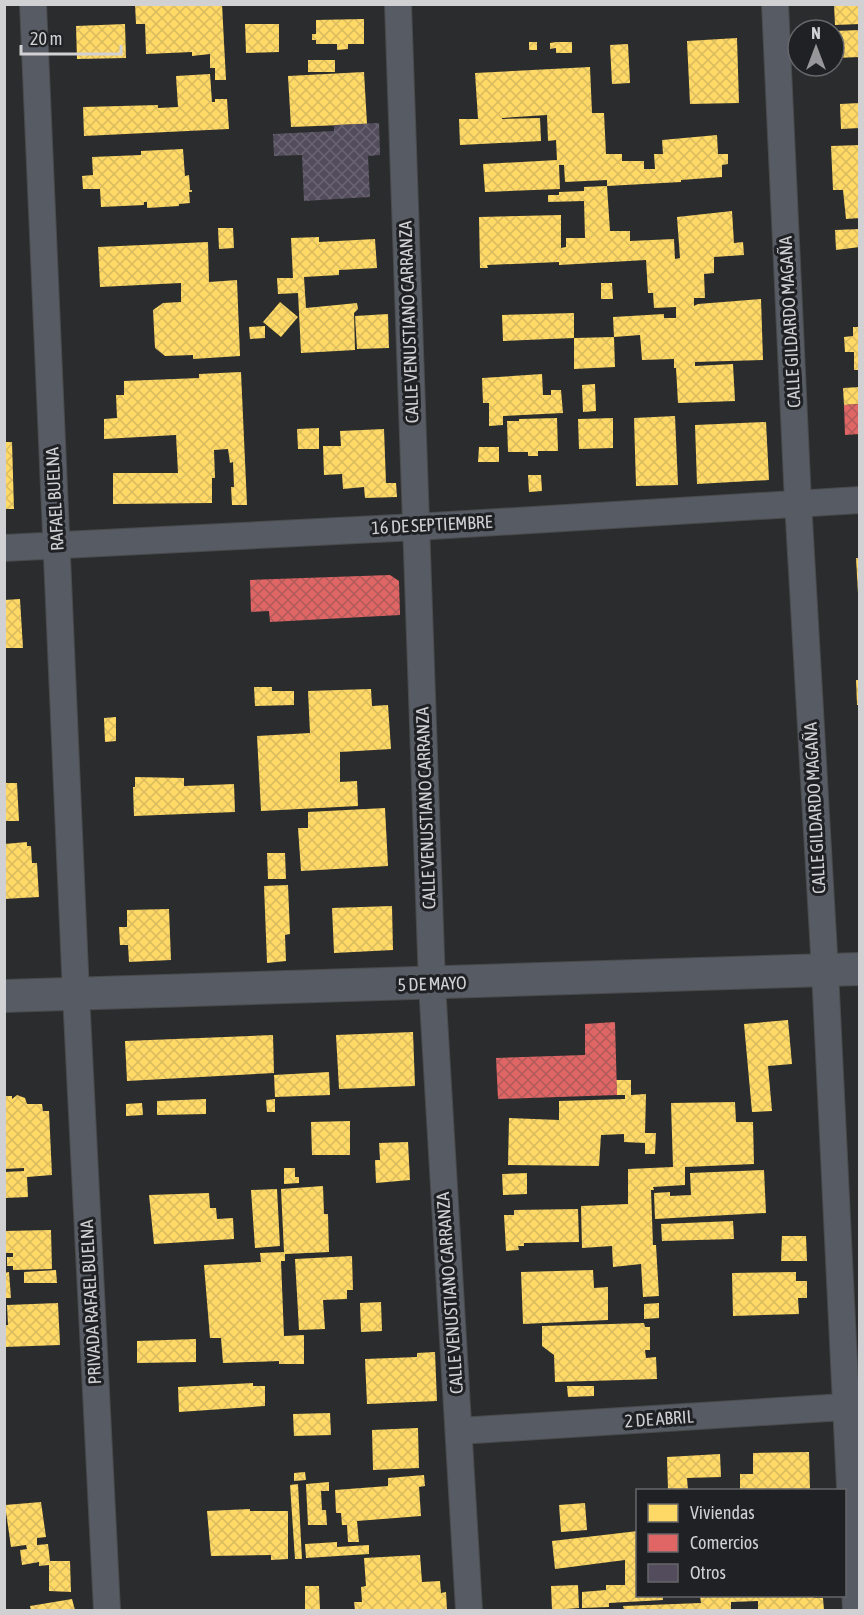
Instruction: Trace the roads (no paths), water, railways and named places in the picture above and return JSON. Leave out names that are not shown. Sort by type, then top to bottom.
[{"type":"street","name":"RAFAEL BUELNA","points":[[33,4],[76,994]]},
{"type":"street","name":"CALLE VENUSTIANO CARRANZA","points":[[398,4],[432,984],[469,1611]]},
{"type":"street","name":"CALLE GILDARDO MAGAÑA","points":[[775,4],[798,502],[852,1407],[856,1611]]},
{"type":"street","name":"16 DE SEPTIEMBRE","points":[[4,548],[416,527],[860,500]]},
{"type":"street","name":"5 DE MAYO","points":[[4,996],[860,969]]},
{"type":"street","name":"PRIVADA RAFAEL BUELNA","points":[[76,994],[107,1611]]},
{"type":"street","name":"2 DE ABRIL","points":[[459,1431],[852,1407]]}]
